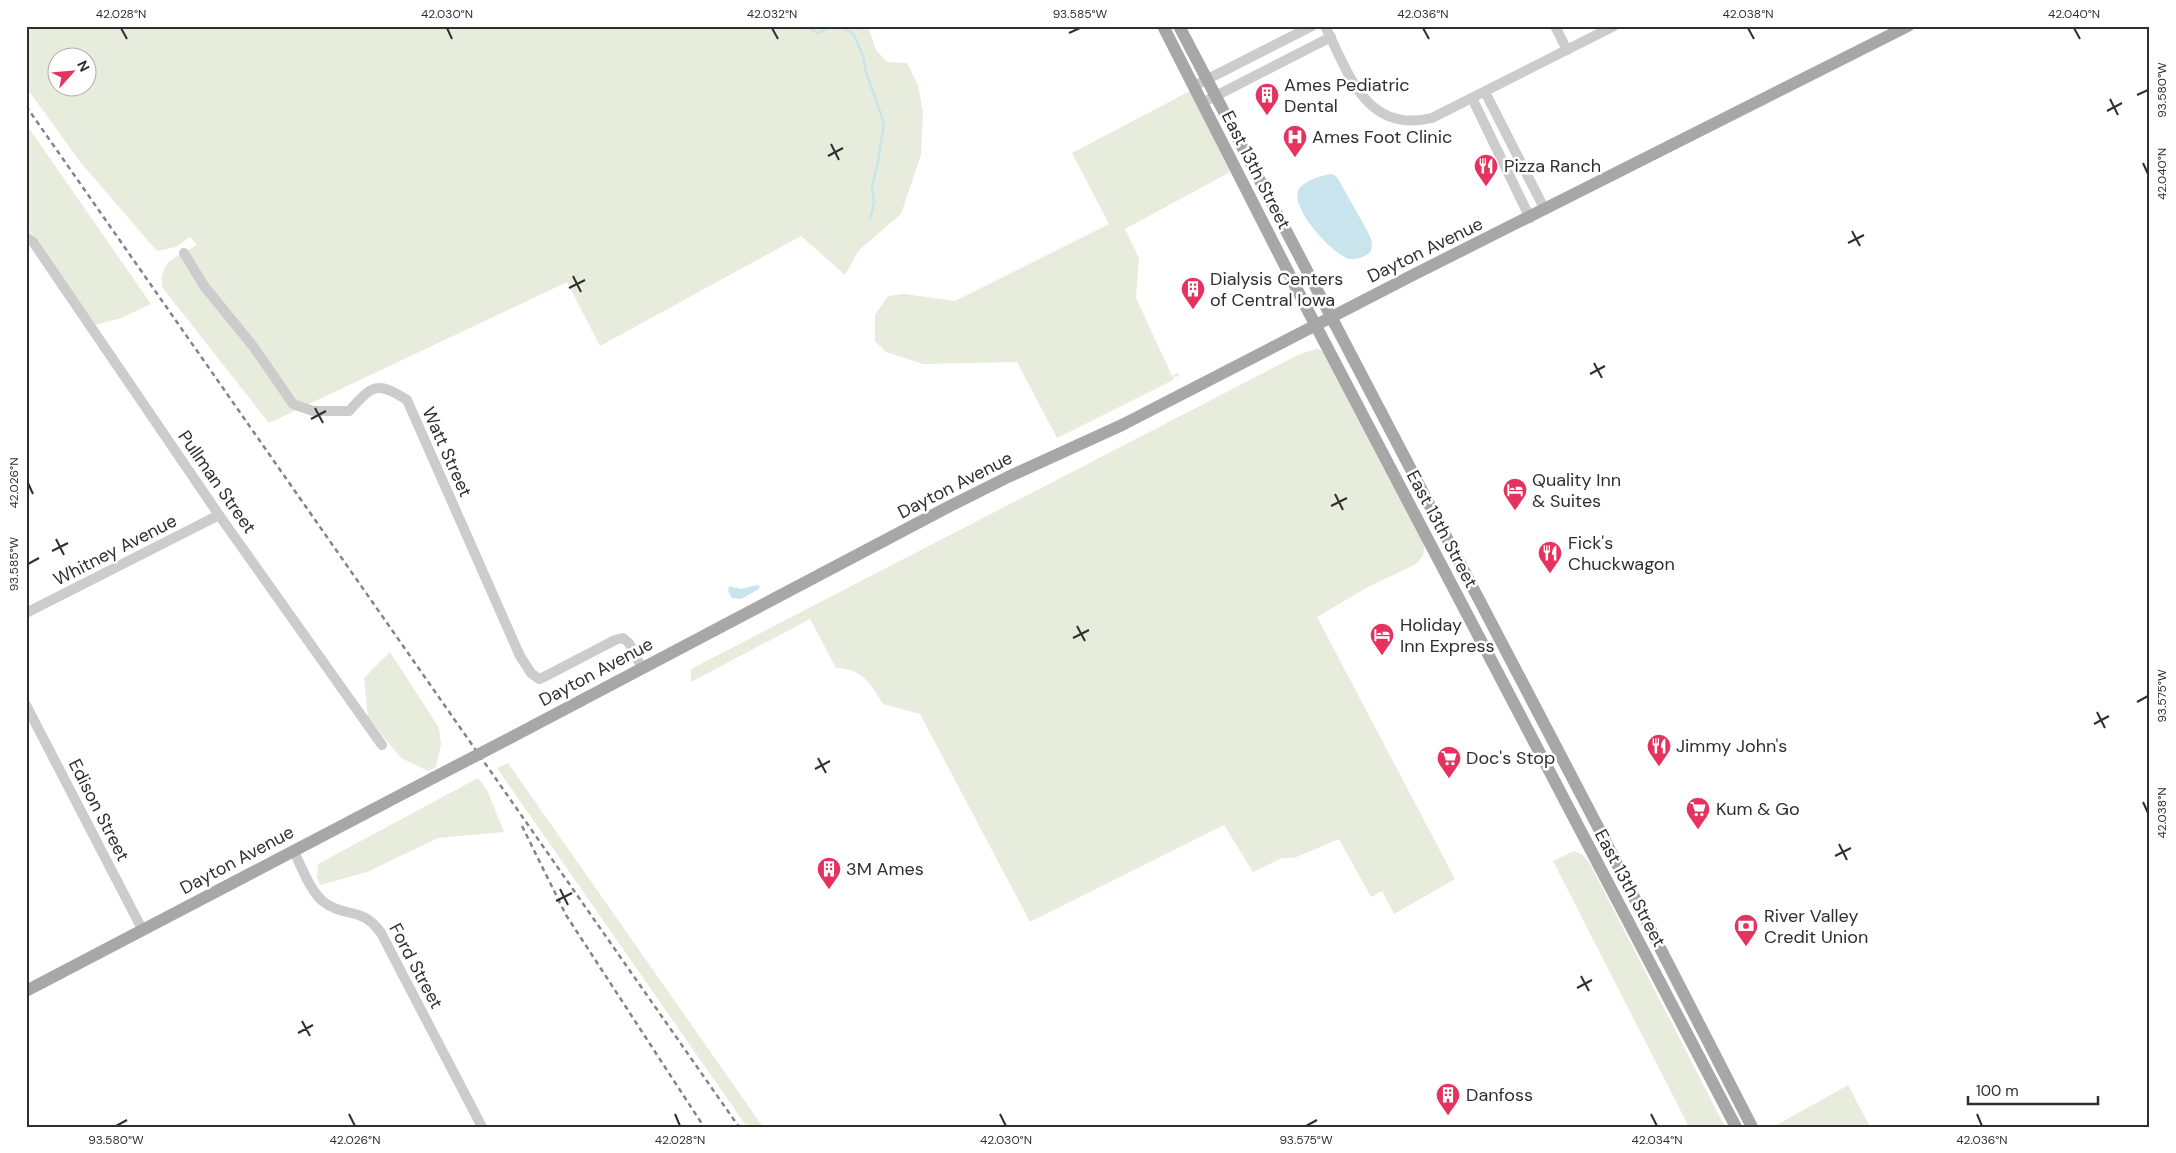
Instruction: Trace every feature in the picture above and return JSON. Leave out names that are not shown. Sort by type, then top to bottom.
[{"type":"main road","name":"East 13th Street","points":[[1163,26],[1316,325],[1736,1127]]},
{"type":"main road","name":"East 13th Street","points":[[1180,26],[1752,1127]]},
{"type":"main road","name":"Dayton Avenue","points":[[26,990],[950,506],[1008,477],[1122,425],[1330,317],[1546,210],[1908,26]]},
{"type":"street","points":[[1194,86],[1312,26]]},
{"type":"street","points":[[1325,26],[1366,102],[1377,112],[1389,118],[1408,122],[1432,118],[1614,26]]},
{"type":"street","points":[[1555,26],[1567,50]]},
{"type":"street","points":[[1202,103],[1331,37]]},
{"type":"street","points":[[1485,92],[1546,210]]},
{"type":"street","points":[[1472,98],[1530,218]]},
{"type":"street","name":"Pullman Street","points":[[26,238],[33,242],[219,515],[382,745]]},
{"type":"street","name":"Watt Street","points":[[184,253],[204,286],[253,346],[293,404],[313,411],[349,411],[365,394],[376,388],[389,389],[406,400],[502,618],[520,656],[535,677],[539,679],[544,678],[623,638],[629,643],[642,668]]},
{"type":"street","name":"Whitney Avenue","points":[[26,613],[219,515]]},
{"type":"street","name":"Edison Street","points":[[26,705],[142,930]]},
{"type":"street","name":"Ford Street","points":[[293,850],[318,896],[324,902],[331,907],[368,918],[381,933],[482,1127]]},
{"type":"green space","points":[[26,26],[868,26],[876,50],[887,62],[907,63],[918,85],[923,112],[921,155],[901,214],[859,250],[845,275],[801,236],[600,346],[567,282],[269,423],[162,287],[162,277],[167,264],[197,245],[190,237],[176,247],[157,251],[81,163],[26,87]]},
{"type":"green space","points":[[1190,91],[1230,172],[1125,229],[1139,258],[1136,298],[1172,376],[1178,373],[1179,377],[1175,376],[1173,380],[1057,438],[1017,362],[923,364],[886,352],[875,341],[875,315],[888,296],[904,294],[955,301],[1109,224],[1072,153]]},
{"type":"green space","points":[[26,124],[151,304],[121,318],[95,325],[26,226]]},
{"type":"green space","points":[[1318,348],[1322,351],[1425,543],[1423,556],[1416,564],[1368,587],[1317,617],[1455,879],[1394,914],[1382,891],[1371,897],[1339,839],[1294,858],[1282,858],[1253,872],[1224,825],[1030,922],[920,714],[883,704],[865,678],[853,671],[836,668],[810,619],[691,682],[691,669],[1298,355]]},
{"type":"green space","points":[[390,652],[439,728],[441,744],[436,767],[428,771],[401,758],[368,718],[364,678]]},
{"type":"green space","points":[[508,763],[763,1127],[747,1127],[497,768]]},
{"type":"green space","points":[[478,778],[487,790],[504,832],[438,838],[367,872],[320,885],[317,877],[318,864]]},
{"type":"green space","points":[[1574,851],[1582,854],[1589,862],[1725,1127],[1689,1127],[1553,861]]},
{"type":"green space","points":[[1848,1085],[1870,1127],[1773,1127]]},
{"type":"water","points":[[1332,174],[1337,177],[1372,242],[1371,251],[1367,255],[1356,259],[1343,256],[1324,241],[1307,220],[1298,199],[1298,191],[1304,184],[1313,179]]},
{"type":"water","points":[[729,586],[741,589],[760,586],[759,589],[741,599],[732,598],[728,591]]},
{"type":"waterway","points":[[809,26],[812,30],[819,33],[831,26]]},
{"type":"waterway","points":[[838,26],[853,33],[863,56],[866,72],[884,123],[872,187],[874,202],[870,219]]},
{"type":"railway","points":[[26,106],[739,1127]]},
{"type":"railway","points":[[522,826],[566,915],[704,1127]]},
{"type":"place","name":"Ames Pediatric Dental","points":[[1267,116]]},
{"type":"place","name":"Ames Foot Clinic","points":[[1295,158]]},
{"type":"place","name":"Pizza Ranch","points":[[1486,187]]},
{"type":"place","name":"Dialysis Centers of Central Iowa","points":[[1193,310]]},
{"type":"place","name":"Quality Inn & Suites","points":[[1515,511]]},
{"type":"place","name":"Fick's Chuckwagon","points":[[1550,574]]},
{"type":"place","name":"Holiday Inn Express","points":[[1382,656]]},
{"type":"place","name":"Jimmy John's","points":[[1659,767]]},
{"type":"place","name":"Doc's Stop","points":[[1449,779]]},
{"type":"place","name":"Kum & Go","points":[[1698,830]]},
{"type":"place","name":"3M Ames","points":[[829,890]]},
{"type":"place","name":"River Valley Credit Union","points":[[1746,947]]},
{"type":"place","name":"Danfoss","points":[[1448,1116]]}]
